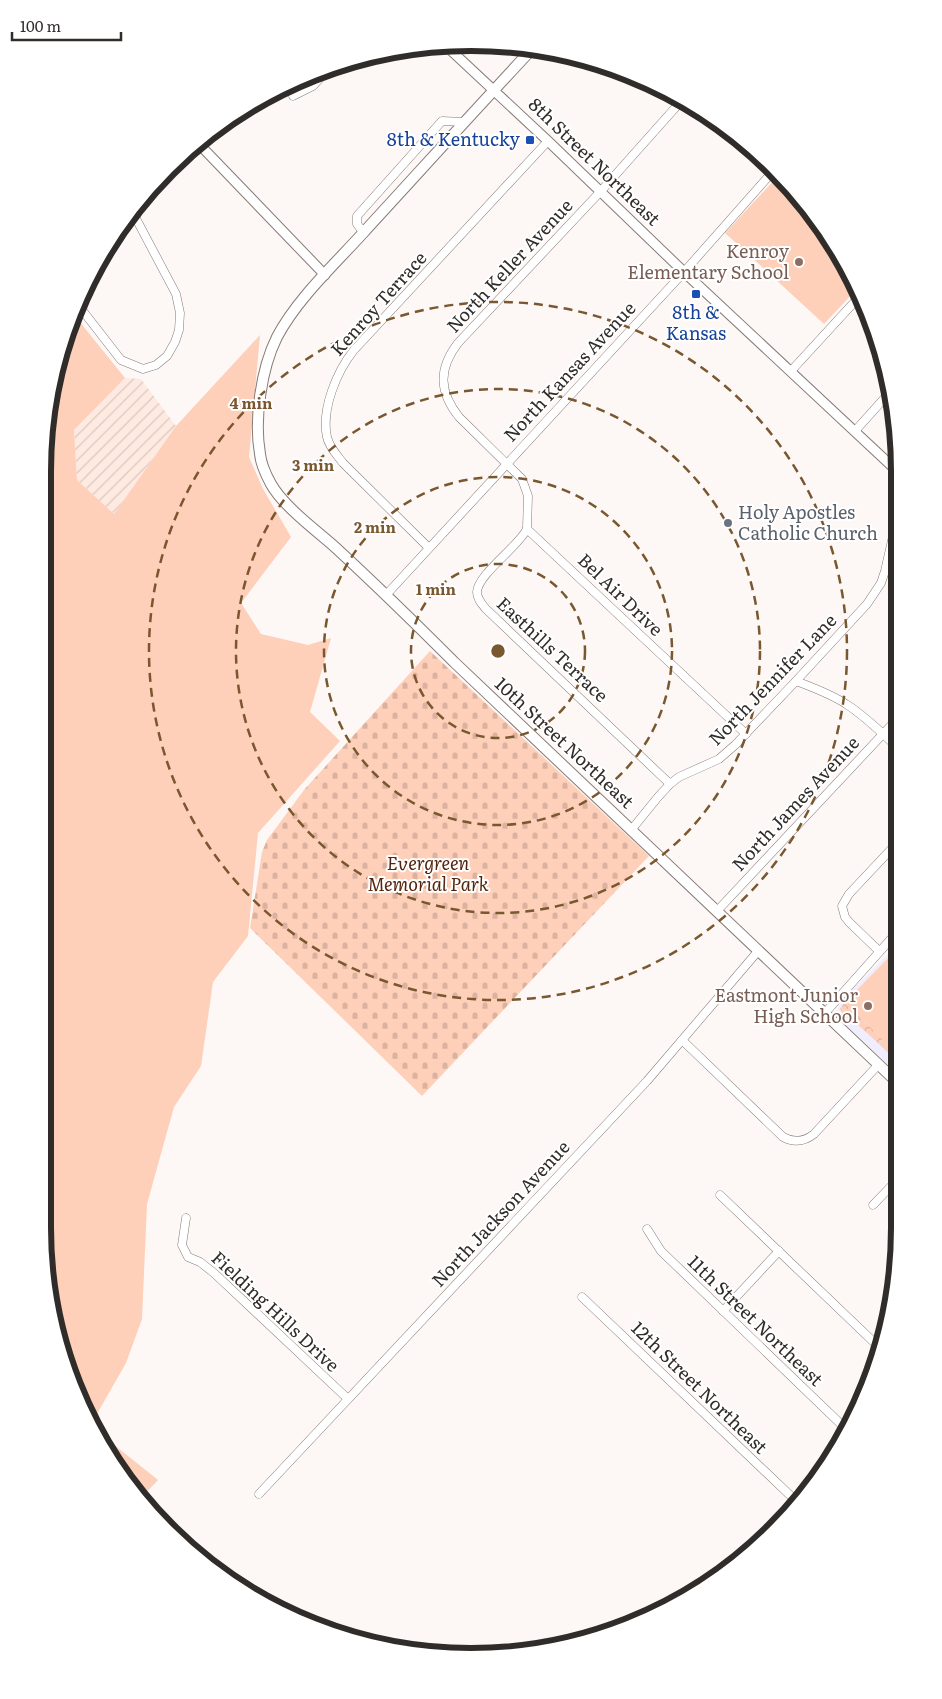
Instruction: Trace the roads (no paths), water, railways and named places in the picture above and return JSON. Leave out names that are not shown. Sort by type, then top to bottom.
[{"type":"main road","name":"10th Street Northeast","points":[[526,55],[325,275],[292,314],[276,340],[265,375],[258,422],[260,456],[273,486],[289,505],[891,1076]]},
{"type":"street","name":"8th Street Northeast","points":[[451,52],[891,465]]},
{"type":"street","points":[[293,96],[313,86],[318,80]]},
{"type":"street","name":"North Keller Avenue","points":[[507,463],[451,408],[444,387],[443,375],[445,364],[458,343],[601,191],[677,105]]},
{"type":"street","points":[[364,233],[356,224],[356,216],[442,122],[464,122]]},
{"type":"street","name":"Kenroy Terrace","points":[[428,547],[343,463],[332,449],[327,438],[326,425],[333,389],[338,374],[354,350],[548,141]]},
{"type":"street","points":[[203,148],[325,275]]},
{"type":"street","name":"North Kansas Avenue","points":[[386,595],[428,547],[684,272],[769,175]]},
{"type":"street","points":[[83,311],[121,360],[144,369],[156,365],[167,356],[179,330],[180,312],[176,294],[136,218]]},
{"type":"street","points":[[791,371],[855,301]]},
{"type":"street","points":[[855,431],[884,398]]},
{"type":"street","points":[[507,463],[522,479],[526,488],[528,508],[527,529]]},
{"type":"street","name":"Bel Air Drive","points":[[527,529],[746,734]]},
{"type":"street","name":"Easthills Terrace","points":[[527,529],[482,580],[477,591],[480,601],[486,609],[670,784]]},
{"type":"street","name":"North Jennifer Lane","points":[[632,829],[670,784],[679,777],[723,756],[796,681],[874,594],[881,583],[891,545]]},
{"type":"street","points":[[796,681],[829,694],[848,705],[891,741]]},
{"type":"street","name":"North James Avenue","points":[[717,911],[891,725]]},
{"type":"street","points":[[880,951],[849,922],[845,917],[842,906],[849,894],[891,849]]},
{"type":"street","points":[[825,1013],[891,939]]},
{"type":"street","name":"North Jackson Avenue","points":[[259,1494],[647,1082],[759,950]]},
{"type":"street","points":[[682,1040],[783,1137],[796,1141],[809,1138],[814,1134],[878,1064]]},
{"type":"street","points":[[873,1205],[891,1186]]},
{"type":"street","points":[[720,1195],[874,1343]]},
{"type":"street","name":"Fielding Hills Drive","points":[[186,1218],[182,1245],[188,1257],[200,1262],[214,1273],[348,1400]]},
{"type":"street","name":"11th Street Northeast","points":[[647,1229],[661,1251],[842,1425]]},
{"type":"street","points":[[723,1311],[779,1252]]},
{"type":"street","name":"12th Street Northeast","points":[[582,1297],[793,1498]]},
{"type":"place","name":"8th & Kentucky","points":[[530,140]]},
{"type":"place","name":"Kenroy Elementary School","points":[[799,262]]},
{"type":"place","name":"8th & Kansas","points":[[696,294]]},
{"type":"place","name":"Holy Apostles Catholic Church","points":[[728,523]]},
{"type":"place","name":"Eastmont Junior High School","points":[[868,1006]]},
{"type":"park label","name":"Evergreen Memorial Park","points":[[428,874]]}]
